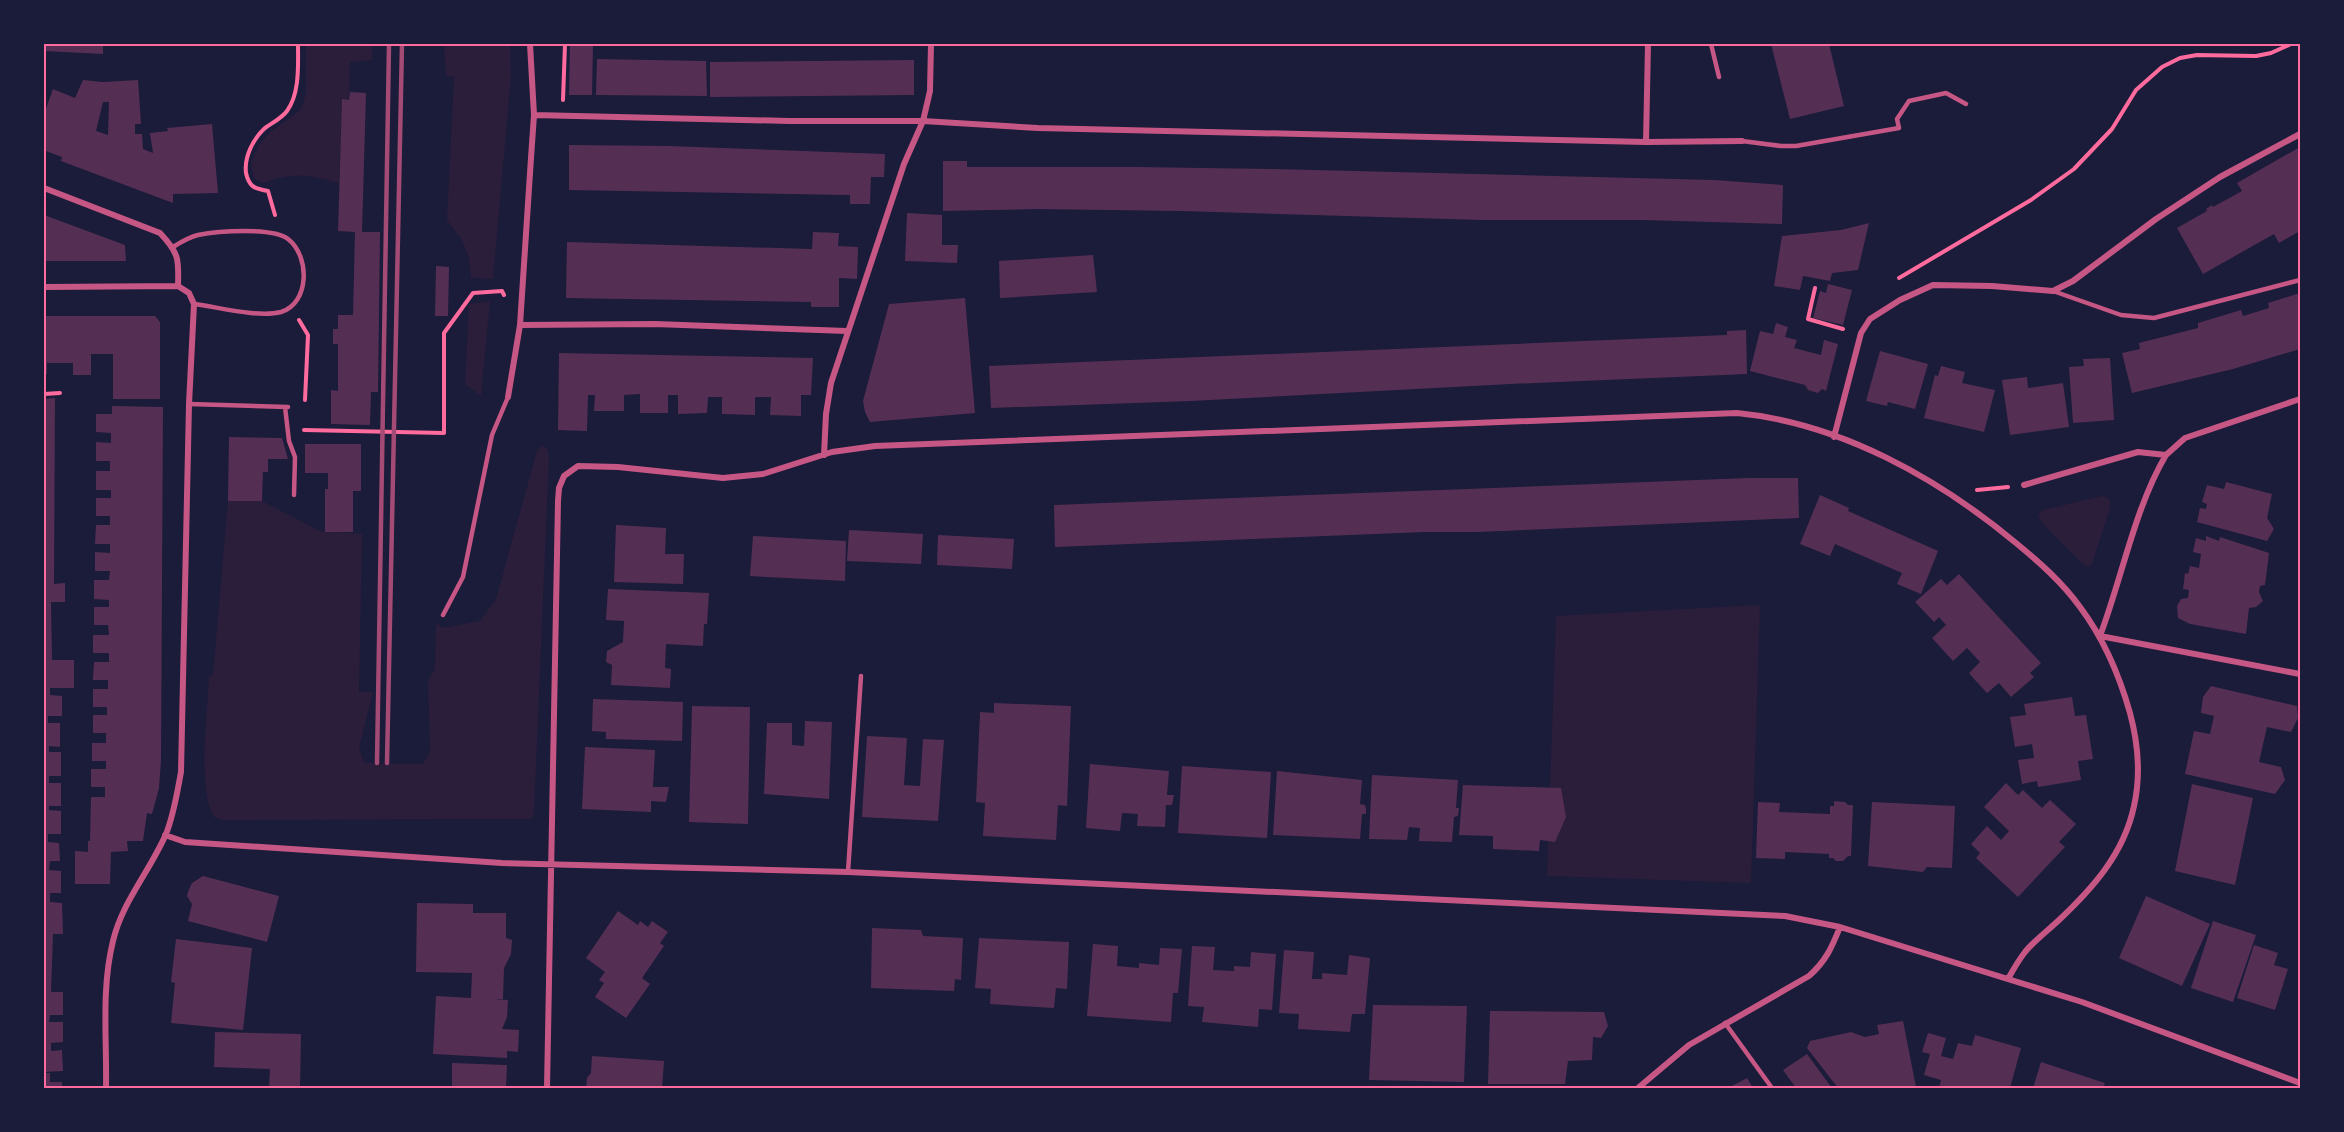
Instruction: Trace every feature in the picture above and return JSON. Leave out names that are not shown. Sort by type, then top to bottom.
[{"type":"street","points":[[508,398],[520,325],[534,115],[530,44]]},
{"type":"street","points":[[824,455],[831,383],[904,164],[923,121],[930,91],[932,44]]},
{"type":"street","points":[[1646,142],[1648,44]]},
{"type":"street","points":[[534,115],[789,121],[923,121],[1038,128],[1646,142],[1742,141]]},
{"type":"street","points":[[1834,436],[1861,333],[1869,319],[1900,300],[1933,285],[1992,285],[2053,291],[2073,281],[2156,219],[2220,177],[2301,134]]},
{"type":"street","points":[[44,188],[160,234],[173,247],[179,264],[178,286]]},
{"type":"street","points":[[44,287],[178,286],[189,293],[194,304],[189,404],[181,772],[176,801],[165,835],[121,917],[113,941],[106,1000],[106,1089]]},
{"type":"street","points":[[520,325],[655,324],[847,331]]},
{"type":"street","points":[[2100,636],[2151,481],[2166,455],[2185,438],[2301,399]]},
{"type":"street","points":[[547,1089],[553,865],[558,501],[559,488],[564,476],[578,466],[618,467],[723,478],[763,474],[824,455],[875,446],[1737,413],[1766,416],[1834,436],[1891,460],[1941,487],[1994,525],[2044,567],[2079,605],[2100,636],[2121,681],[2134,728],[2139,773],[2134,807],[2124,836],[2108,867],[2084,897],[2026,951],[2008,979]]},
{"type":"street","points":[[2024,485],[2138,452],[2166,455]]},
{"type":"street","points":[[2100,636],[2301,674]]},
{"type":"street","points":[[165,835],[185,842],[553,865],[848,872],[1785,916],[1840,927],[2082,1002],[2301,1083]]},
{"type":"street","points":[[1638,1089],[1689,1045],[1816,970],[1832,950],[1840,927]]},
{"type":"lane","points":[[1711,44],[1719,77]]},
{"type":"lane","points":[[1742,141],[1796,146],[1899,128],[1897,119],[1909,101],[1946,93],[1966,104]]},
{"type":"lane","points":[[173,247],[198,235],[244,232],[276,233],[288,239],[297,249],[303,264],[300,297],[292,307],[280,312],[261,313],[194,304]]},
{"type":"lane","points":[[2053,291],[2121,315],[2154,318],[2301,280]]},
{"type":"lane","points":[[442,615],[463,577],[492,435],[508,398]]},
{"type":"lane","points":[[189,404],[287,407],[289,441],[295,457],[294,495]]},
{"type":"lane","points":[[848,872],[861,676]]},
{"type":"lane","points":[[1725,1023],[1772,1089]]},
{"type":"path","points":[[276,233],[274,209],[268,191],[253,188],[248,183],[245,166],[249,152],[263,130],[287,112],[298,76],[298,44]]},
{"type":"path","points":[[562,116],[565,44]]},
{"type":"path","points":[[1895,280],[2031,200],[2074,169],[2112,129],[2136,90],[2162,67],[2180,58],[2197,55],[2256,56],[2271,53],[2291,44]]},
{"type":"path","points":[[1815,288],[1809,319],[1861,333]]},
{"type":"path","points":[[304,419],[303,430],[444,433],[444,333],[473,293],[502,291],[520,325]]},
{"type":"path","points":[[292,307],[308,335],[304,407]]},
{"type":"path","points":[[44,394],[60,393]]},
{"type":"path","points":[[1975,490],[1987,491],[2024,485]]},
{"type":"shaded area","points":[[306,44],[372,44],[372,60],[350,62],[349,100],[342,100],[339,183],[292,176],[262,183],[254,178],[251,163],[259,145],[270,132],[299,111],[303,104],[306,92]]},
{"type":"shaded area","points":[[444,44],[510,44],[511,76],[493,279],[471,278],[469,258],[462,240],[447,220],[454,77],[446,76]]},
{"type":"shaded area","points":[[490,301],[481,396],[465,384],[469,304]]},
{"type":"shaded area","points":[[541,446],[547,448],[549,457],[534,813],[531,819],[222,820],[214,817],[206,789],[206,728],[209,676],[213,675],[228,501],[262,501],[320,531],[362,534],[359,692],[373,692],[359,748],[364,763],[423,764],[430,751],[428,680],[435,669],[436,623],[443,628],[480,621],[496,599],[537,451]]},
{"type":"shaded area","points":[[2102,496],[2107,497],[2110,501],[2110,508],[2092,564],[2089,567],[2085,566],[2042,523],[2038,514],[2043,510]]},
{"type":"shaded area","points":[[1760,606],[1751,883],[1547,876],[1556,616]]},
{"type":"building","points":[[44,44],[103,44],[103,54],[44,51]]},
{"type":"building","points":[[570,44],[593,44],[592,95],[569,95]]},
{"type":"building","points":[[1771,44],[1829,44],[1844,106],[1790,119]]},
{"type":"building","points":[[597,59],[706,61],[707,96],[596,95]]},
{"type":"building","points":[[914,60],[914,95],[710,97],[710,62]]},
{"type":"building","points":[[83,80],[103,82],[138,80],[141,124],[135,124],[135,134],[142,134],[143,149],[153,153],[150,133],[168,131],[167,128],[212,124],[218,193],[173,194],[173,203],[61,161],[62,157],[46,151],[44,157],[44,114],[53,89],[75,98]],"holes":[[[103,102],[109,102],[108,135],[96,131]]]},
{"type":"building","points":[[350,92],[366,93],[362,232],[380,232],[378,392],[371,392],[370,425],[331,424],[331,390],[338,391],[338,344],[333,344],[333,329],[338,329],[338,315],[353,315],[355,232],[338,231],[342,99],[349,100]]},
{"type":"building","points":[[569,145],[669,146],[885,154],[884,177],[871,177],[870,204],[850,204],[850,195],[569,190]]},
{"type":"building","points":[[2300,147],[2300,231],[2279,243],[2274,234],[2203,274],[2177,228],[2207,211],[2206,209],[2212,205],[2213,207],[2242,191],[2237,183]]},
{"type":"building","points":[[943,161],[967,161],[967,167],[1273,169],[1714,180],[1783,185],[1782,224],[1644,220],[1482,220],[1182,211],[1036,209],[943,211]]},
{"type":"building","points":[[907,213],[942,215],[942,245],[958,245],[957,263],[905,261]]},
{"type":"building","points":[[44,215],[125,245],[126,261],[44,261]]},
{"type":"building","points":[[1869,223],[1858,270],[1832,273],[1830,281],[1803,276],[1800,290],[1774,286],[1782,236],[1841,230]]},
{"type":"building","points":[[813,232],[839,233],[838,246],[858,247],[857,279],[839,278],[839,307],[811,307],[811,302],[566,298],[567,242],[812,249]]},
{"type":"building","points":[[1093,255],[1097,292],[1000,298],[999,261]]},
{"type":"building","points":[[436,266],[449,267],[448,316],[435,316]]},
{"type":"building","points":[[1828,284],[1852,290],[1843,325],[1813,318],[1820,291],[1826,293]]},
{"type":"building","points":[[2300,293],[2300,349],[2233,369],[2132,393],[2122,353],[2140,349],[2139,343],[2198,328],[2198,323],[2241,310],[2243,316],[2269,308],[2268,303]]},
{"type":"building","points":[[965,298],[975,413],[870,422],[863,401],[889,304]]},
{"type":"building","points":[[44,316],[155,316],[160,322],[160,399],[113,399],[113,354],[91,354],[91,375],[73,375],[73,363],[47,363],[47,374],[44,374]]},
{"type":"building","points":[[1776,323],[1788,327],[1785,337],[1797,340],[1794,348],[1821,355],[1824,340],[1838,344],[1826,391],[1822,389],[1818,393],[1808,390],[1805,385],[1750,371],[1760,331],[1773,334]]},
{"type":"building","points":[[1746,330],[1747,374],[1191,401],[991,408],[989,366],[1727,335],[1727,331]]},
{"type":"building","points":[[1880,351],[1928,364],[1915,409],[1888,402],[1887,406],[1866,401]]},
{"type":"building","points":[[559,353],[813,358],[811,395],[801,395],[801,416],[770,415],[771,397],[755,397],[755,415],[722,414],[722,397],[708,397],[707,413],[678,414],[678,395],[668,395],[668,413],[640,413],[640,394],[624,395],[624,411],[594,411],[595,395],[588,395],[587,431],[558,430]]},
{"type":"building","points":[[2110,358],[2114,420],[2073,423],[2069,367],[2084,366],[2083,359]]},
{"type":"building","points":[[1941,366],[1965,372],[1962,383],[1995,390],[1984,432],[1924,418],[1935,375],[1938,376]]},
{"type":"building","points":[[2027,377],[2028,388],[2063,383],[2069,427],[2010,435],[2002,380]]},
{"type":"building","points":[[55,398],[54,584],[65,583],[65,602],[51,602],[52,660],[74,660],[74,688],[50,688],[50,695],[62,696],[62,716],[48,716],[48,723],[60,723],[60,747],[49,746],[49,752],[61,752],[61,776],[49,776],[49,783],[61,783],[61,806],[49,806],[49,810],[61,811],[61,834],[48,834],[48,842],[59,843],[60,861],[50,861],[49,870],[61,871],[61,893],[50,893],[50,902],[62,903],[63,934],[53,934],[51,992],[63,992],[63,1015],[50,1015],[49,1022],[63,1022],[63,1042],[51,1043],[51,1051],[62,1050],[63,1071],[44,1072],[44,399]]},
{"type":"building","points":[[112,406],[163,407],[159,788],[152,814],[147,813],[143,841],[127,841],[128,851],[111,852],[110,884],[75,884],[75,851],[88,852],[91,797],[105,797],[105,787],[91,787],[91,769],[106,769],[106,761],[92,761],[92,743],[106,743],[106,733],[93,733],[93,715],[107,715],[107,707],[93,707],[93,689],[108,689],[108,680],[93,680],[94,662],[109,662],[109,653],[93,653],[93,635],[109,635],[108,625],[94,625],[94,607],[109,607],[109,600],[94,599],[94,580],[109,580],[110,571],[95,571],[95,552],[110,553],[110,544],[95,544],[96,525],[110,525],[110,516],[96,516],[96,498],[111,498],[111,490],[96,490],[96,471],[110,471],[110,461],[96,461],[96,442],[111,443],[111,433],[96,432],[96,414],[112,414]]},
{"type":"building","points":[[229,437],[282,438],[288,459],[268,459],[268,472],[263,472],[262,501],[228,501]]},
{"type":"building","points":[[305,444],[361,444],[361,491],[353,491],[353,532],[325,532],[325,489],[328,489],[328,473],[305,473]]},
{"type":"building","points":[[1748,478],[1798,478],[1799,518],[1055,547],[1054,505]]},
{"type":"building","points":[[2226,482],[2272,494],[2267,518],[2274,529],[2267,541],[2197,522],[2200,508],[2206,509],[2207,504],[2202,502],[2207,485],[2224,489]]},
{"type":"building","points":[[1820,495],[1849,508],[1848,511],[1938,551],[1921,594],[1897,584],[1902,573],[1835,544],[1830,556],[1800,544]]},
{"type":"building","points":[[616,525],[666,528],[665,554],[684,554],[683,584],[614,582]]},
{"type":"building","points":[[849,530],[923,534],[921,564],[847,561]]},
{"type":"building","points":[[938,535],[1014,539],[1012,569],[937,565]]},
{"type":"building","points":[[753,536],[846,541],[845,581],[750,576]]},
{"type":"building","points":[[2206,536],[2219,541],[2220,537],[2269,553],[2265,585],[2260,586],[2259,592],[2263,601],[2256,607],[2249,608],[2246,634],[2190,624],[2178,618],[2177,606],[2181,599],[2188,598],[2189,590],[2183,589],[2185,573],[2188,574],[2190,566],[2199,568],[2201,554],[2193,552],[2196,538],[2206,541]]},
{"type":"building","points":[[1959,574],[2041,663],[2030,673],[2034,677],[2011,697],[1999,683],[1987,693],[1975,680],[1969,673],[1980,662],[1967,648],[1953,661],[1932,638],[1946,625],[1939,617],[1934,622],[1915,602],[1941,579],[1947,585]]},
{"type":"building","points":[[608,589],[709,593],[703,646],[666,644],[665,668],[671,669],[670,688],[611,685],[612,665],[606,662],[607,651],[623,642],[624,621],[606,620]]},
{"type":"building","points":[[2211,686],[2297,706],[2298,718],[2291,732],[2267,727],[2259,762],[2281,767],[2285,780],[2275,794],[2185,774],[2194,731],[2210,734],[2214,716],[2201,713],[2203,697]]},
{"type":"building","points":[[2072,697],[2075,716],[2086,715],[2093,759],[2078,761],[2081,780],[2038,787],[2037,781],[2022,784],[2018,760],[2034,758],[2032,744],[2015,747],[2010,717],[2026,715],[2024,704]]},
{"type":"building","points":[[593,699],[683,702],[682,741],[606,739],[606,732],[592,731]]},
{"type":"building","points":[[994,703],[1071,706],[1067,806],[1058,805],[1056,840],[983,836],[985,803],[976,802],[980,712],[994,713]]},
{"type":"building","points":[[692,706],[750,707],[748,824],[689,822]]},
{"type":"building","points":[[805,721],[832,722],[829,799],[764,794],[767,723],[792,723],[792,745],[804,746]]},
{"type":"building","points":[[867,736],[907,738],[904,785],[920,786],[923,739],[944,740],[938,821],[862,817]]},
{"type":"building","points":[[585,747],[655,750],[653,787],[669,787],[666,802],[651,801],[651,812],[582,809]]},
{"type":"building","points":[[1090,764],[1169,771],[1167,795],[1174,795],[1172,805],[1166,805],[1165,827],[1137,826],[1138,814],[1122,813],[1120,831],[1086,828]]},
{"type":"building","points":[[1182,766],[1271,772],[1267,838],[1178,833]]},
{"type":"building","points":[[1277,771],[1362,780],[1360,804],[1365,805],[1366,814],[1362,814],[1360,839],[1273,835]]},
{"type":"building","points":[[1372,775],[1458,780],[1456,808],[1459,808],[1458,816],[1454,817],[1452,842],[1419,841],[1420,828],[1409,827],[1407,840],[1369,839]]},
{"type":"building","points":[[2006,783],[2018,795],[2023,790],[2042,808],[2050,800],[2076,824],[2059,842],[2065,847],[2018,897],[1976,858],[1980,853],[1971,844],[1987,826],[2001,840],[2009,831],[1984,807]]},
{"type":"building","points":[[2192,784],[2253,798],[2235,885],[2175,871]]},
{"type":"building","points":[[1463,785],[1561,788],[1566,817],[1555,842],[1540,840],[1539,851],[1493,849],[1493,836],[1459,835]]},
{"type":"building","points":[[1834,801],[1853,805],[1851,856],[1843,861],[1836,861],[1829,858],[1829,854],[1785,852],[1785,859],[1756,858],[1758,802],[1780,803],[1779,812],[1830,814],[1830,806],[1834,806]]},
{"type":"building","points":[[1872,802],[1955,806],[1952,868],[1927,867],[1923,872],[1868,866]]},
{"type":"building","points":[[203,876],[279,896],[267,942],[188,921],[192,904],[187,896],[188,892],[192,883]]},
{"type":"building","points":[[2146,896],[2210,924],[2182,986],[2119,958]]},
{"type":"building","points":[[417,903],[473,904],[473,913],[506,913],[506,938],[512,940],[511,954],[504,968],[503,999],[494,999],[508,1000],[507,1017],[502,1029],[519,1030],[518,1052],[507,1051],[507,1058],[433,1054],[436,996],[471,998],[472,973],[416,972]]},
{"type":"building","points":[[618,911],[638,925],[640,921],[648,927],[652,921],[668,932],[660,943],[664,946],[642,978],[650,984],[626,1018],[595,997],[604,983],[599,980],[605,972],[586,958]]},
{"type":"building","points":[[2213,921],[2256,935],[2233,1002],[2191,988]]},
{"type":"building","points":[[872,928],[921,930],[923,936],[963,938],[961,980],[955,979],[954,991],[871,988]]},
{"type":"building","points":[[979,938],[1069,942],[1067,989],[1056,988],[1054,1008],[990,1004],[991,989],[975,988]]},
{"type":"building","points":[[176,939],[252,948],[243,1030],[171,1023],[175,983],[171,982]]},
{"type":"building","points":[[1093,944],[1118,946],[1117,966],[1139,968],[1139,963],[1159,965],[1160,948],[1182,949],[1178,993],[1173,993],[1171,1022],[1087,1016]]},
{"type":"building","points":[[2254,945],[2278,953],[2274,965],[2288,969],[2275,1010],[2237,998]]},
{"type":"building","points":[[1192,946],[1215,947],[1213,970],[1234,971],[1234,966],[1250,967],[1251,952],[1276,954],[1272,1010],[1259,1009],[1258,1027],[1202,1022],[1204,1007],[1188,1006]]},
{"type":"building","points":[[1284,950],[1314,952],[1312,979],[1322,979],[1322,973],[1347,975],[1349,955],[1370,958],[1365,1014],[1352,1014],[1350,1032],[1298,1029],[1299,1014],[1279,1013]]},
{"type":"building","points":[[1373,1005],[1467,1006],[1464,1082],[1369,1080]]},
{"type":"building","points":[[1490,1011],[1604,1012],[1608,1026],[1601,1038],[1593,1037],[1592,1060],[1568,1061],[1565,1084],[1488,1084]]},
{"type":"building","points":[[1903,1021],[1916,1087],[1838,1088],[1807,1048],[1810,1041],[1851,1032],[1865,1037],[1879,1034],[1877,1025]]},
{"type":"building","points":[[215,1032],[301,1034],[300,1088],[269,1088],[270,1069],[214,1067]]},
{"type":"building","points":[[1928,1033],[1946,1038],[1941,1056],[1953,1059],[1958,1043],[1972,1046],[1975,1035],[2021,1048],[2010,1088],[1939,1088],[1941,1080],[1924,1075],[1930,1054],[1922,1052]]},
{"type":"building","points":[[1807,1054],[1832,1088],[1796,1088],[1783,1070]]},
{"type":"building","points":[[592,1056],[664,1061],[662,1088],[586,1088],[587,1078],[591,1073]]},
{"type":"building","points":[[2041,1062],[2105,1083],[2103,1088],[2033,1088]]},
{"type":"building","points":[[452,1063],[507,1065],[506,1088],[452,1088]]},
{"type":"building","points":[[44,1073],[50,1073],[50,1082],[62,1082],[62,1088],[44,1088]]},
{"type":"building","points":[[1747,1078],[1753,1088],[1728,1088]]},
{"type":"railway","points":[[377,763],[389,44]]},
{"type":"railway","points":[[387,763],[402,44]]}]
